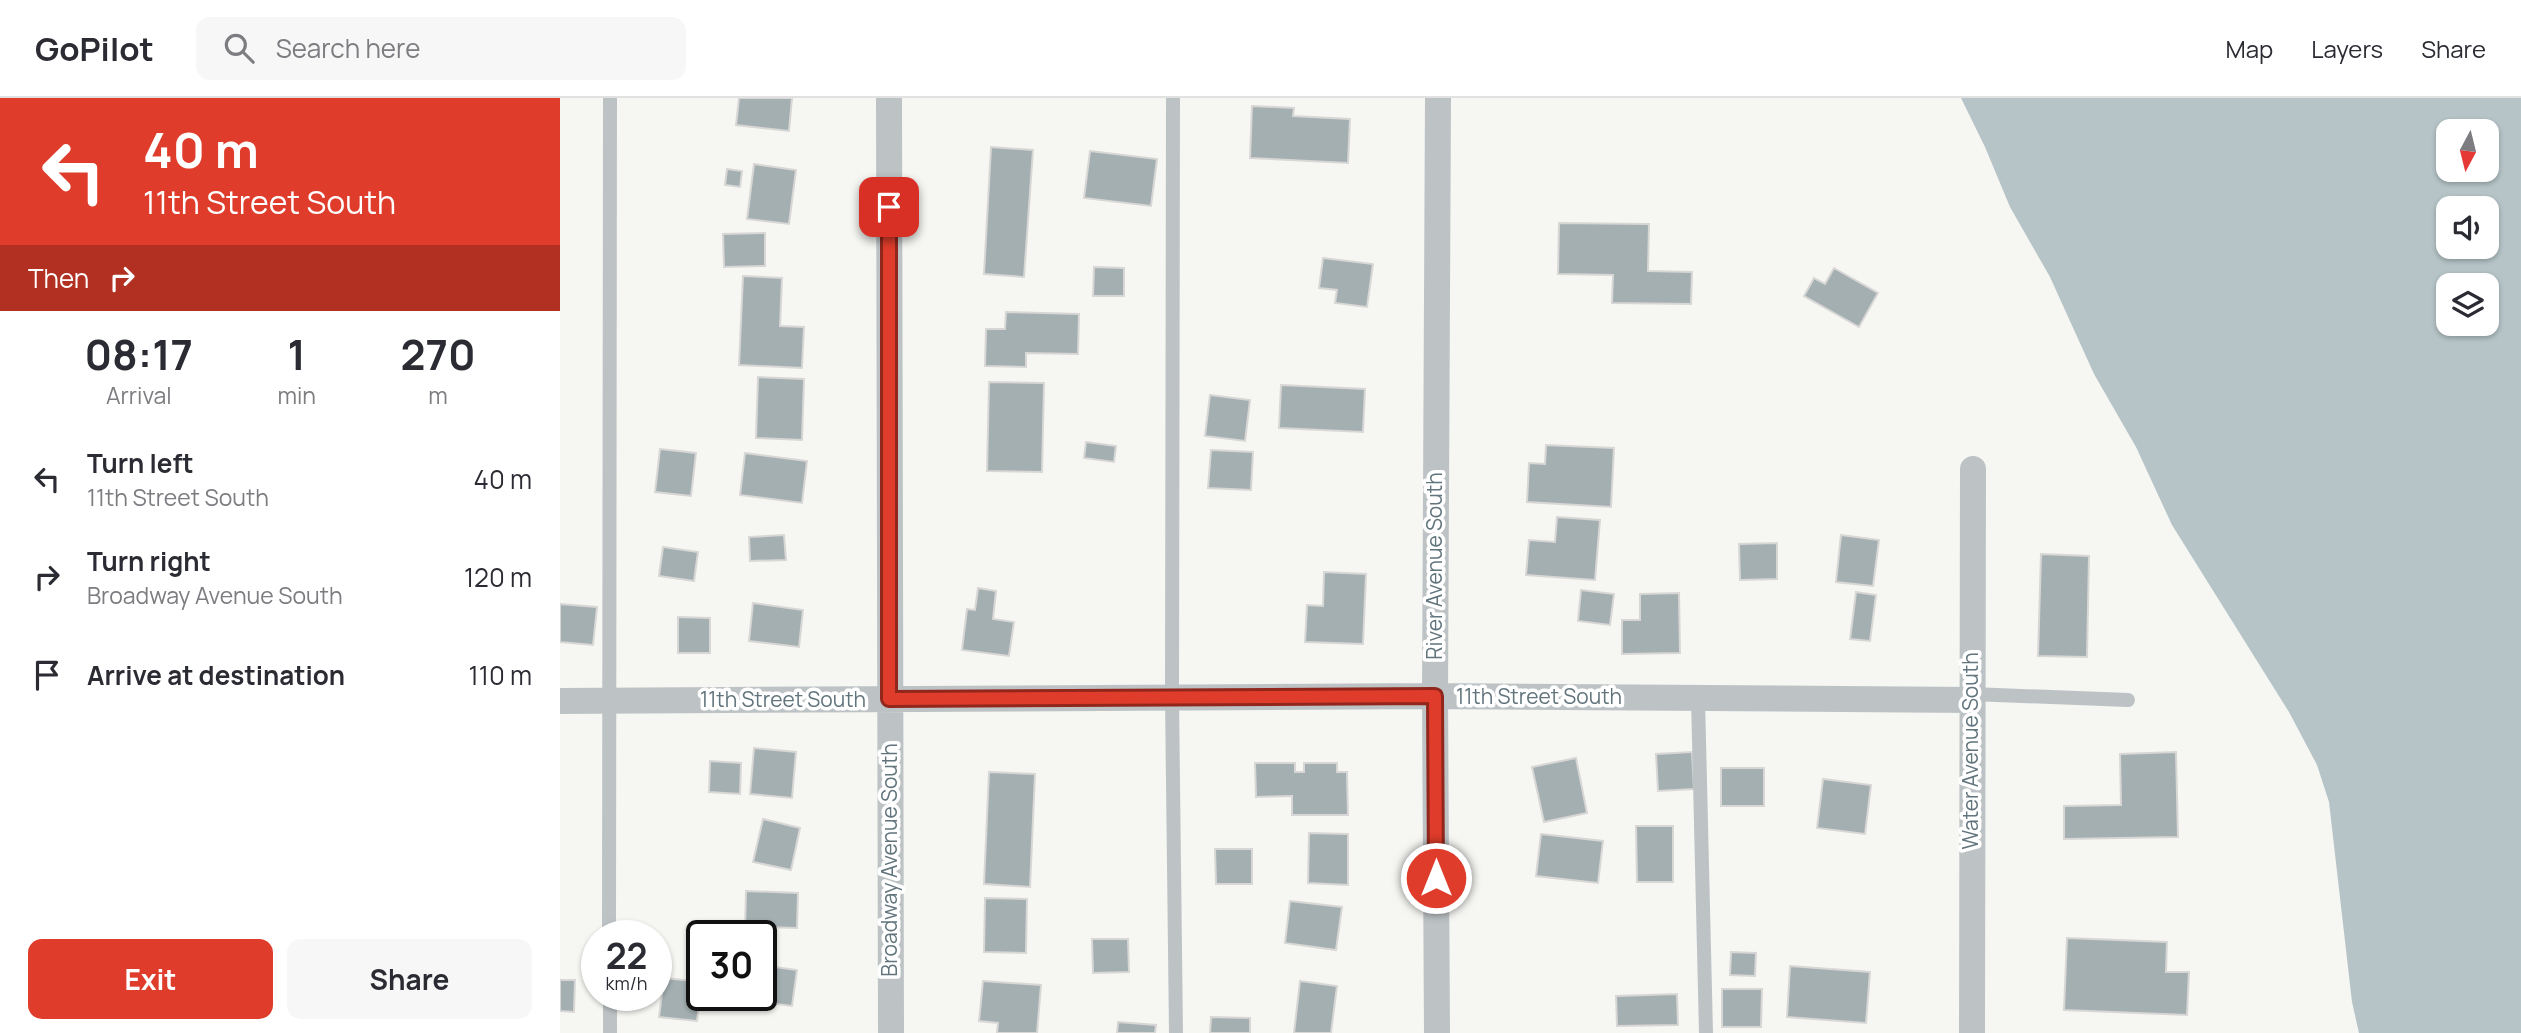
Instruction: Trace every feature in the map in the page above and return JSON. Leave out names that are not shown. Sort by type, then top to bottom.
[{"type":"street","name":"Broadway Avenue South","points":[[889,98],[891,1033]]},
{"type":"street","name":"River Avenue South","points":[[1437,1033],[1435,696],[1438,98]]},
{"type":"street","name":"Water Avenue South","points":[[1972,1033],[1973,469]]},
{"type":"street","name":"11th Street South","points":[[560,701],[1435,696],[1971,697]]},
{"type":"lane","points":[[609,920],[610,98]]},
{"type":"lane","points":[[1173,98],[1172,698],[1176,1033]]},
{"type":"lane","points":[[1971,697],[2128,700]]},
{"type":"lane","points":[[1698,698],[1706,1033]]},
{"type":"lane","points":[[610,1011],[610,1033]]},
{"type":"shaded area","points":[[1961,98],[2521,98],[2521,1033],[2359,1033],[2352,1002],[2329,802],[2317,765],[2289,712],[2172,525],[2136,447],[2094,374],[2050,277],[2010,207]]},
{"type":"building","points":[[739,98],[792,98],[789,131],[736,125]]},
{"type":"building","points":[[1252,106],[1294,108],[1293,116],[1350,119],[1348,163],[1250,158]]},
{"type":"building","points":[[991,147],[1033,150],[1024,277],[984,274]]},
{"type":"building","points":[[1090,151],[1157,159],[1151,206],[1084,198]]},
{"type":"building","points":[[754,164],[796,170],[789,224],[747,219]]},
{"type":"building","points":[[727,169],[742,171],[740,187],[725,185]]},
{"type":"building","points":[[1559,223],[1649,224],[1648,271],[1692,272],[1691,304],[1612,303],[1613,275],[1558,274]]},
{"type":"building","points":[[765,233],[765,266],[724,267],[723,234]]},
{"type":"building","points":[[1323,258],[1373,264],[1367,307],[1335,303],[1337,290],[1319,288]]},
{"type":"building","points":[[1094,267],[1124,268],[1124,296],[1093,296]]},
{"type":"building","points":[[1834,268],[1878,293],[1859,327],[1804,296],[1814,278],[1825,284]]},
{"type":"building","points":[[743,276],[782,278],[780,326],[804,327],[802,368],[739,365]]},
{"type":"building","points":[[1006,312],[1079,314],[1078,354],[1026,353],[1026,367],[985,366],[986,329],[1005,329]]},
{"type":"building","points":[[758,377],[804,379],[802,440],[756,438]]},
{"type":"building","points":[[989,382],[1044,383],[1042,472],[987,471]]},
{"type":"building","points":[[1281,385],[1365,389],[1363,432],[1279,428]]},
{"type":"building","points":[[1210,395],[1250,400],[1245,441],[1205,436]]},
{"type":"building","points":[[1086,442],[1116,446],[1114,462],[1084,458]]},
{"type":"building","points":[[1546,445],[1614,448],[1611,507],[1527,502],[1529,463],[1545,464]]},
{"type":"building","points":[[660,449],[696,453],[691,496],[655,492]]},
{"type":"building","points":[[1211,450],[1253,452],[1251,490],[1208,488]]},
{"type":"building","points":[[745,453],[807,461],[802,503],[740,495]]},
{"type":"building","points":[[1557,517],[1600,520],[1595,580],[1526,575],[1529,540],[1555,542]]},
{"type":"building","points":[[784,535],[786,560],[750,561],[749,537]]},
{"type":"building","points":[[1841,535],[1879,540],[1873,586],[1836,582]]},
{"type":"building","points":[[1777,543],[1777,579],[1740,580],[1739,544]]},
{"type":"building","points":[[663,547],[698,552],[694,581],[659,576]]},
{"type":"building","points":[[2041,554],[2089,556],[2087,657],[2038,656]]},
{"type":"building","points":[[1324,572],[1366,574],[1363,644],[1305,642],[1307,605],[1323,606]]},
{"type":"building","points":[[978,588],[996,591],[993,619],[1014,622],[1009,656],[962,650],[967,609],[975,610]]},
{"type":"building","points":[[1581,590],[1614,594],[1610,625],[1578,621]]},
{"type":"building","points":[[1856,592],[1876,595],[1870,641],[1850,639]]},
{"type":"building","points":[[1679,593],[1680,653],[1622,654],[1622,620],[1640,620],[1640,594]]},
{"type":"building","points":[[753,603],[803,610],[799,647],[749,641]]},
{"type":"building","points":[[560,604],[597,607],[593,645],[560,642]]},
{"type":"building","points":[[678,617],[710,618],[710,653],[678,653]]},
{"type":"building","points":[[754,748],[796,752],[792,798],[750,794]]},
{"type":"building","points":[[1692,752],[1694,789],[1658,791],[1656,754]]},
{"type":"building","points":[[2176,752],[2178,837],[2064,839],[2064,806],[2121,805],[2120,754]]},
{"type":"building","points":[[1576,758],[1587,813],[1544,822],[1532,767]]},
{"type":"building","points":[[710,761],[741,763],[740,794],[709,792]]},
{"type":"building","points":[[1255,763],[1295,763],[1295,772],[1304,772],[1304,763],[1337,763],[1337,772],[1347,772],[1348,815],[1292,815],[1292,796],[1256,797]]},
{"type":"building","points":[[1721,768],[1764,768],[1764,806],[1721,806]]},
{"type":"building","points":[[989,772],[1035,774],[1030,887],[984,884]]},
{"type":"building","points":[[1823,779],[1871,785],[1865,834],[1817,828]]},
{"type":"building","points":[[763,819],[800,828],[791,870],[753,862]]},
{"type":"building","points":[[1636,826],[1673,826],[1673,882],[1637,882]]},
{"type":"building","points":[[1309,833],[1348,834],[1348,885],[1308,883]]},
{"type":"building","points":[[1541,834],[1603,841],[1598,883],[1536,876]]},
{"type":"building","points":[[1215,849],[1252,849],[1252,884],[1216,884]]},
{"type":"building","points":[[746,891],[798,893],[797,928],[777,927],[777,920],[745,920]]},
{"type":"building","points":[[985,898],[1027,899],[1026,953],[984,952]]},
{"type":"building","points":[[1290,901],[1342,907],[1336,950],[1285,943]]},
{"type":"building","points":[[2067,938],[2167,942],[2166,972],[2189,972],[2187,1015],[2064,1010]]},
{"type":"building","points":[[1092,939],[1128,939],[1129,972],[1093,973]]},
{"type":"building","points":[[1731,952],[1756,953],[1755,976],[1730,975]]},
{"type":"building","points":[[1790,966],[1870,972],[1866,1023],[1787,1017]]},
{"type":"building","points":[[777,967],[797,970],[792,1006],[777,1004]]},
{"type":"building","points":[[672,979],[686,980],[686,1011],[698,1011],[697,1021],[659,1017],[660,1011],[672,1011]]},
{"type":"building","points":[[560,980],[575,980],[574,1012],[560,1011]]},
{"type":"building","points":[[983,981],[1041,985],[1037,1033],[997,1033],[998,1023],[979,1021]]},
{"type":"building","points":[[1300,981],[1337,986],[1331,1033],[1294,1033]]},
{"type":"building","points":[[1722,989],[1762,989],[1761,1027],[1722,1027]]},
{"type":"building","points":[[1677,994],[1678,1025],[1617,1026],[1616,996]]},
{"type":"building","points":[[1211,1017],[1250,1018],[1250,1033],[1210,1033]]},
{"type":"building","points":[[1118,1022],[1156,1025],[1155,1033],[1117,1033]]},
{"type":"route","points":[[889,207],[889,699],[1435,696],[1436,878]]}]
